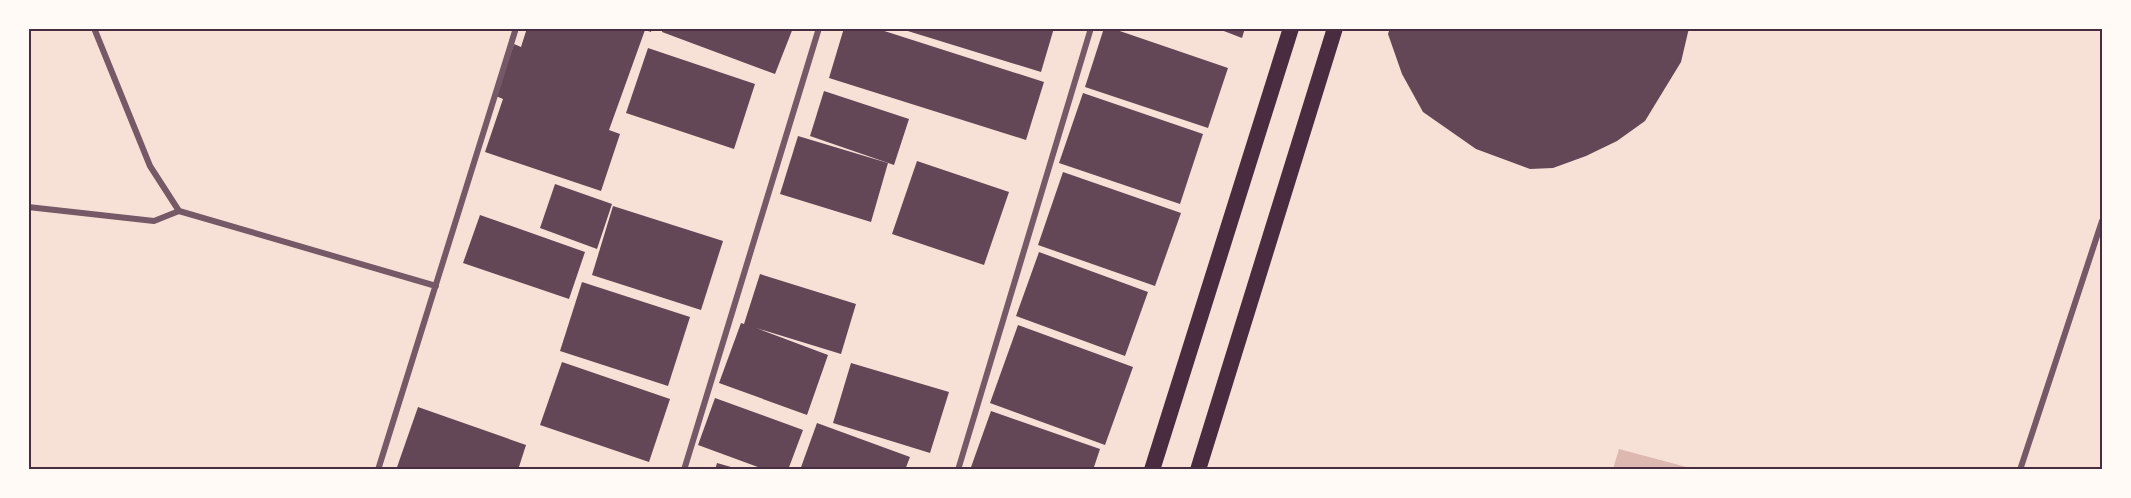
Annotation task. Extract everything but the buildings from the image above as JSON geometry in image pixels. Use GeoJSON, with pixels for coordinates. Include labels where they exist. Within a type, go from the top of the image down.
{"type":"FeatureCollection","features":[{"type":"Feature","properties":{"kind":"highway"},"geometry":{"type":"LineString","coordinates":[[1152,470],[1291,28]]}},
{"type":"Feature","properties":{"kind":"highway"},"geometry":{"type":"LineString","coordinates":[[1198,470],[1335,28]]}},
{"type":"Feature","properties":{"kind":"street"},"geometry":{"type":"LineString","coordinates":[[94,28],[150,166],[179,211]]}},
{"type":"Feature","properties":{"kind":"street"},"geometry":{"type":"LineString","coordinates":[[378,470],[516,28]]}},
{"type":"Feature","properties":{"kind":"street"},"geometry":{"type":"LineString","coordinates":[[684,470],[819,28]]}},
{"type":"Feature","properties":{"kind":"street"},"geometry":{"type":"LineString","coordinates":[[958,470],[1091,28]]}},
{"type":"Feature","properties":{"kind":"street"},"geometry":{"type":"LineString","coordinates":[[28,207],[154,220],[179,211],[436,286]]}},
{"type":"Feature","properties":{"kind":"street"},"geometry":{"type":"LineString","coordinates":[[2019,470],[2103,221]]}},
{"type":"Feature","properties":{"kind":"shaded area"},"geometry":{"type":"Polygon","coordinates":[[[1619,449],[1694,469],[1613,469],[1619,449]]]}}]}
